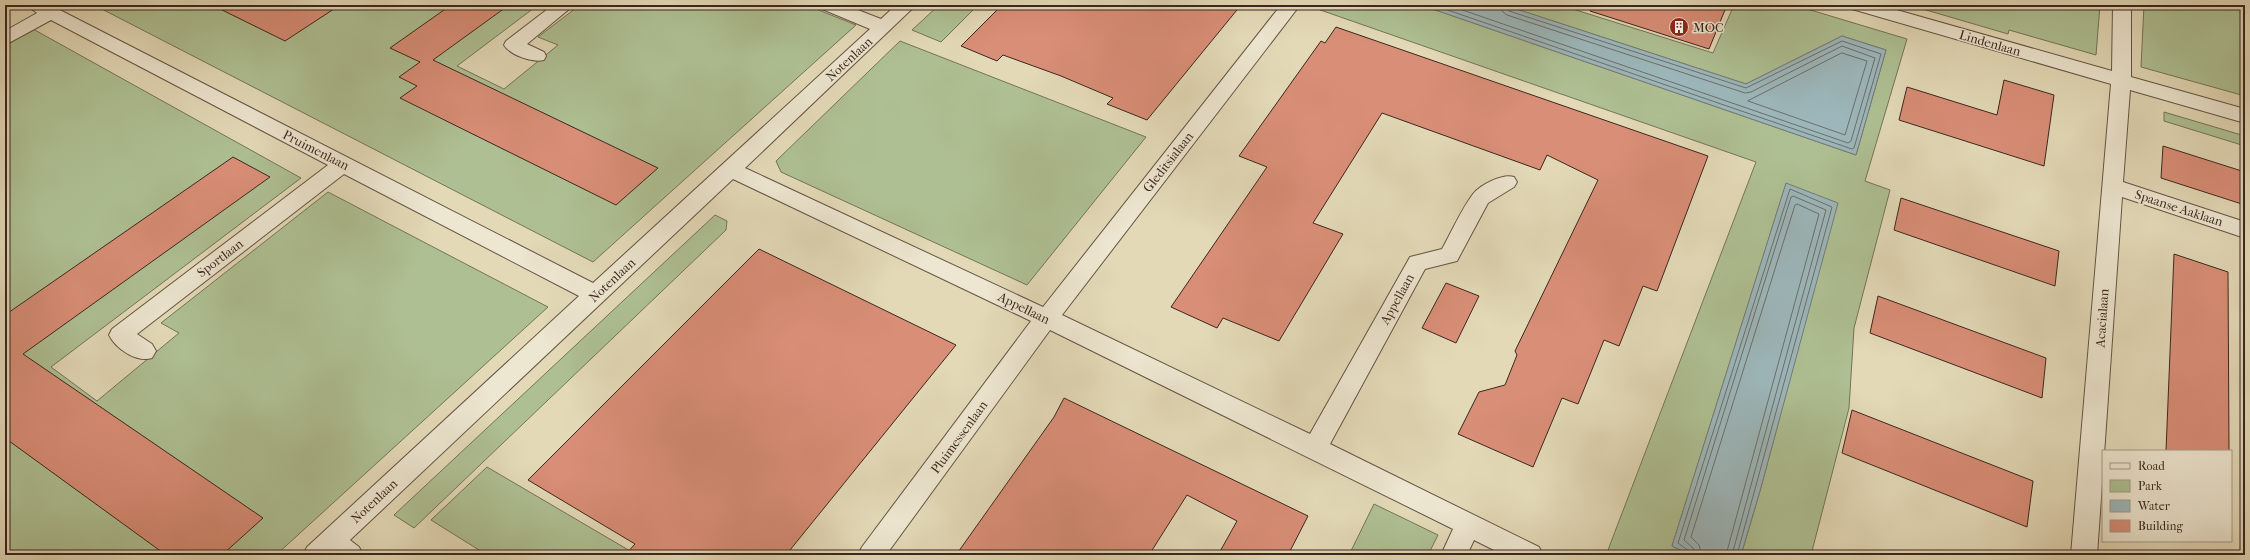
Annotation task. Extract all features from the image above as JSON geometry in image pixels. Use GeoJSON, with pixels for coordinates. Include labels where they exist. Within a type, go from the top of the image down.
{"type":"FeatureCollection","features":[{"type":"Feature","properties":{"kind":"street"},"geometry":{"type":"LineString","coordinates":[[537,56],[513,45],[565,5]]}},
{"type":"Feature","properties":{"kind":"street"},"geometry":{"type":"LineString","coordinates":[[828,5],[883,27]]}},
{"type":"Feature","properties":{"kind":"street","name":"Notenlaan"},"geometry":{"type":"LineString","coordinates":[[332,550],[596,295],[907,5]]}},
{"type":"Feature","properties":{"kind":"street","name":"Gleditsialaan"},"geometry":{"type":"LineString","coordinates":[[1046,319],[1291,5]]}},
{"type":"Feature","properties":{"kind":"street","name":"Lindenlaan"},"geometry":{"type":"LineString","coordinates":[[1858,5],[2245,116]]}},
{"type":"Feature","properties":{"kind":"street"},"geometry":{"type":"LineString","coordinates":[[2121,80],[2122,5]]}},
{"type":"Feature","properties":{"kind":"street"},"geometry":{"type":"LineString","coordinates":[[5,39],[43,9]]}},
{"type":"Feature","properties":{"kind":"street","name":"Pruimenlaan"},"geometry":{"type":"LineString","coordinates":[[43,9],[596,295]]}},
{"type":"Feature","properties":{"kind":"street","name":"Acacialaan"},"geometry":{"type":"LineString","coordinates":[[2084,555],[2121,80]]}},
{"type":"Feature","properties":{"kind":"street","name":"Sportlaan"},"geometry":{"type":"LineString","coordinates":[[144,351],[120,335],[343,164]]}},
{"type":"Feature","properties":{"kind":"street","name":"Appellaan"},"geometry":{"type":"LineString","coordinates":[[731,170],[892,245],[1315,448],[1530,555]]}},
{"type":"Feature","properties":{"kind":"street","name":"Appellaan"},"geometry":{"type":"LineString","coordinates":[[1315,448],[1418,262],[1449,255],[1481,198],[1507,182]]}},
{"type":"Feature","properties":{"kind":"street","name":"Spaanse Aaklaan"},"geometry":{"type":"LineString","coordinates":[[2112,186],[2245,230]]}},
{"type":"Feature","properties":{"kind":"street","name":"Pluimessenlaan"},"geometry":{"type":"LineString","coordinates":[[871,555],[1046,319]]}},
{"type":"Feature","properties":{"kind":"street"},"geometry":{"type":"LineString","coordinates":[[1454,555],[1468,524]]}},
{"type":"Feature","properties":{"kind":"green space"},"geometry":{"type":"Polygon","coordinates":[[[94,5],[538,5],[457,66],[504,89],[558,45],[538,37],[580,5],[806,5],[856,25],[593,262],[94,5]]]}},
{"type":"Feature","properties":{"kind":"green space"},"geometry":{"type":"Polygon","coordinates":[[[939,5],[978,5],[941,42],[912,30],[939,5]]]}},
{"type":"Feature","properties":{"kind":"green space"},"geometry":{"type":"Polygon","coordinates":[[[1306,5],[1421,5],[1856,155],[1886,50],[1842,36],[1746,84],[1504,5],[1560,5],[1713,53],[1734,5],[1794,5],[1907,39],[1865,181],[1890,190],[1854,328],[1849,408],[1811,555],[1741,555],[1760,491],[1837,203],[1786,184],[1672,546],[1690,555],[1620,555],[1608,550],[1756,162],[1306,5]]]}},
{"type":"Feature","properties":{"kind":"green space"},"geometry":{"type":"Polygon","coordinates":[[[1909,5],[2100,5],[2096,55],[2009,30],[2008,34],[1909,5]]]}},
{"type":"Feature","properties":{"kind":"green space"},"geometry":{"type":"Polygon","coordinates":[[[2144,5],[2245,5],[2245,96],[2141,67],[2144,5]]]}},
{"type":"Feature","properties":{"kind":"green space"},"geometry":{"type":"Polygon","coordinates":[[[33,29],[301,178],[51,367],[97,401],[179,333],[161,323],[328,192],[548,307],[276,555],[5,555],[5,46],[33,29]]]}},
{"type":"Feature","properties":{"kind":"green space"},"geometry":{"type":"Polygon","coordinates":[[[900,41],[1146,137],[1027,285],[781,172],[776,161],[900,41]]]}},
{"type":"Feature","properties":{"kind":"green space"},"geometry":{"type":"Polygon","coordinates":[[[2164,112],[2245,136],[2245,146],[2164,121],[2164,112]]]}},
{"type":"Feature","properties":{"kind":"green space"},"geometry":{"type":"Polygon","coordinates":[[[715,215],[727,221],[726,230],[414,528],[394,515],[715,215]]]}},
{"type":"Feature","properties":{"kind":"green space"},"geometry":{"type":"Polygon","coordinates":[[[487,467],[637,555],[487,555],[431,520],[487,467]]]}},
{"type":"Feature","properties":{"kind":"green space"},"geometry":{"type":"Polygon","coordinates":[[[1374,504],[1438,535],[1428,555],[1349,555],[1374,504]]]}},
{"type":"Feature","properties":{"kind":"water"},"geometry":{"type":"Polygon","coordinates":[[[1421,5],[1504,5],[1746,84],[1842,36],[1886,50],[1856,155],[1421,5]]]}},
{"type":"Feature","properties":{"kind":"water"},"geometry":{"type":"Polygon","coordinates":[[[1786,183],[1838,203],[1760,491],[1741,555],[1690,555],[1672,546],[1786,183]]]}},
{"type":"Feature","properties":{"kind":"building"},"geometry":{"type":"Polygon","coordinates":[[[212,5],[340,5],[285,41],[212,5]]]}},
{"type":"Feature","properties":{"kind":"building"},"geometry":{"type":"Polygon","coordinates":[[[451,5],[509,5],[433,60],[658,168],[616,205],[400,98],[417,86],[399,77],[420,62],[390,48],[451,5]]]}},
{"type":"Feature","properties":{"kind":"building"},"geometry":{"type":"Polygon","coordinates":[[[1002,5],[1241,5],[1147,120],[1107,104],[1113,98],[1061,76],[1003,55],[997,61],[961,46],[1002,5]]]}},
{"type":"Feature","properties":{"kind":"building","name":"MOC"},"geometry":{"type":"Polygon","coordinates":[[[1591,5],[1727,5],[1709,49],[1590,11],[1591,5]]]}},
{"type":"Feature","properties":{"kind":"building"},"geometry":{"type":"Polygon","coordinates":[[[1336,27],[1708,156],[1657,291],[1643,286],[1619,346],[1604,340],[1578,404],[1562,398],[1533,467],[1458,434],[1479,392],[1505,385],[1517,355],[1515,351],[1598,180],[1547,155],[1540,170],[1382,113],[1313,223],[1343,234],[1279,341],[1223,318],[1217,328],[1171,307],[1267,167],[1239,156],[1321,41],[1325,43],[1336,27]]]}},
{"type":"Feature","properties":{"kind":"building"},"geometry":{"type":"Polygon","coordinates":[[[2004,80],[2054,95],[2044,166],[1899,120],[1907,87],[1997,115],[2004,80]]]}},
{"type":"Feature","properties":{"kind":"building"},"geometry":{"type":"Polygon","coordinates":[[[2163,146],[2245,172],[2245,205],[2161,178],[2163,146]]]}},
{"type":"Feature","properties":{"kind":"building"},"geometry":{"type":"Polygon","coordinates":[[[233,157],[270,177],[23,354],[263,518],[222,555],[166,555],[5,438],[5,315],[233,157]]]}},
{"type":"Feature","properties":{"kind":"building"},"geometry":{"type":"Polygon","coordinates":[[[1901,198],[2059,251],[2055,286],[1894,230],[1901,198]]]}},
{"type":"Feature","properties":{"kind":"building"},"geometry":{"type":"Polygon","coordinates":[[[759,249],[956,345],[786,555],[625,555],[635,544],[528,480],[759,249]]]}},
{"type":"Feature","properties":{"kind":"building"},"geometry":{"type":"Polygon","coordinates":[[[2174,254],[2228,272],[2229,450],[2166,450],[2174,254]]]}},
{"type":"Feature","properties":{"kind":"building"},"geometry":{"type":"Polygon","coordinates":[[[1446,283],[1479,296],[1456,343],[1422,328],[1446,283]]]}},
{"type":"Feature","properties":{"kind":"building"},"geometry":{"type":"Polygon","coordinates":[[[1878,296],[2046,358],[2042,398],[1870,333],[1878,296]]]}},
{"type":"Feature","properties":{"kind":"building"},"geometry":{"type":"Polygon","coordinates":[[[1064,398],[1308,516],[1288,555],[1218,555],[1237,521],[1187,495],[1149,555],[956,555],[1054,417],[1064,398]]]}},
{"type":"Feature","properties":{"kind":"building"},"geometry":{"type":"Polygon","coordinates":[[[1852,410],[2033,481],[2027,527],[1842,453],[1852,410]]]}},
{"type":"Feature","properties":{"kind":"place","name":"MOC"},"geometry":{"type":"Point","coordinates":[1679,27]}}]}
